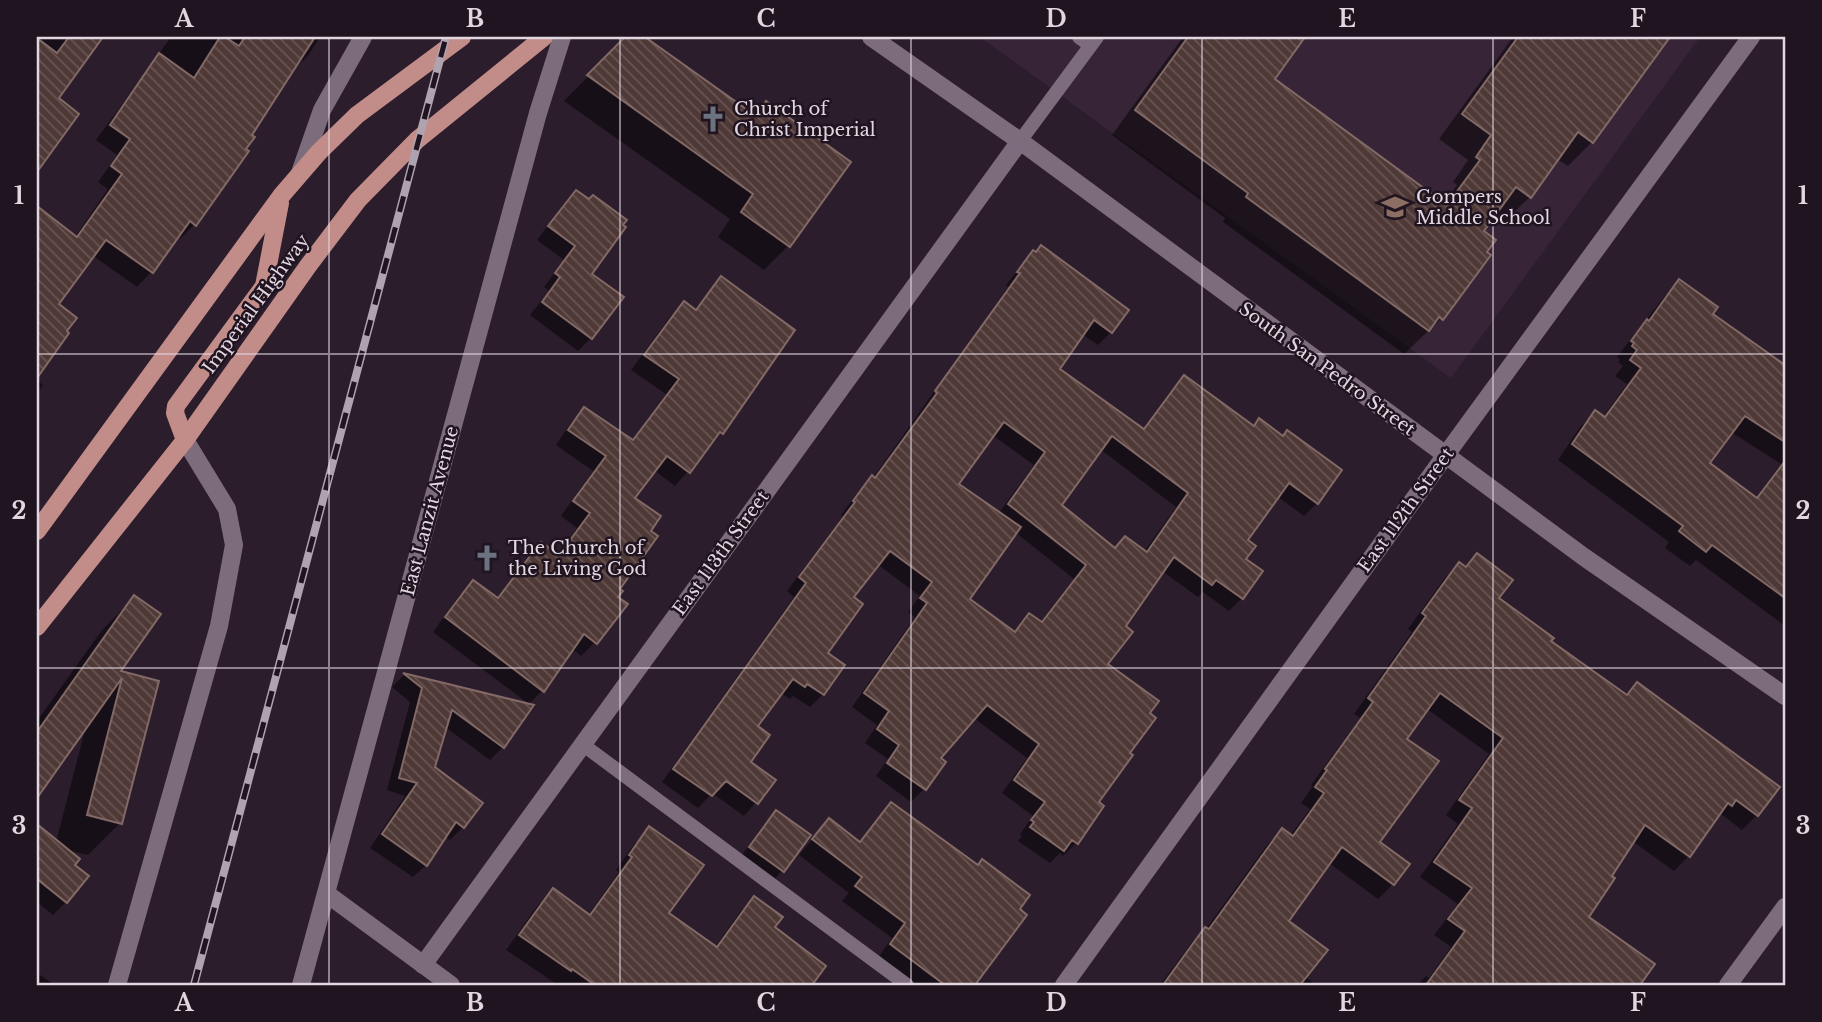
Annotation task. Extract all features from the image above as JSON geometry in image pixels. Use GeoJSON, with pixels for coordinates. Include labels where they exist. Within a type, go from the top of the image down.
{"type":"FeatureCollection","features":[{"type":"Feature","properties":{"kind":"main road"},"geometry":{"type":"LineString","coordinates":[[37,531],[299,174],[357,115],[462,37]]}},
{"type":"Feature","properties":{"kind":"main road","name":"Imperial Highway"},"geometry":{"type":"LineString","coordinates":[[37,627],[185,440],[358,200],[417,140],[544,37]]}},
{"type":"Feature","properties":{"kind":"main road"},"geometry":{"type":"LineString","coordinates":[[185,440],[175,413],[176,406],[264,286],[281,196]]}},
{"type":"Feature","properties":{"kind":"street"},"geometry":{"type":"LineString","coordinates":[[299,174],[322,110],[363,37]]}},
{"type":"Feature","properties":{"kind":"street","name":"East Lanzit Avenue"},"geometry":{"type":"LineString","coordinates":[[301,985],[538,113],[562,37]]}},
{"type":"Feature","properties":{"kind":"street","name":"South San Pedro Street"},"geometry":{"type":"LineString","coordinates":[[871,37],[1020,141],[1584,557],[1785,696]]}},
{"type":"Feature","properties":{"kind":"street","name":"East 112th Street"},"geometry":{"type":"LineString","coordinates":[[1064,985],[1751,37]]}},
{"type":"Feature","properties":{"kind":"street","name":"East 113th Street"},"geometry":{"type":"LineString","coordinates":[[423,965],[1020,141]]}},
{"type":"Feature","properties":{"kind":"street"},"geometry":{"type":"LineString","coordinates":[[117,985],[219,626],[234,545],[227,509],[185,440]]}},
{"type":"Feature","properties":{"kind":"street"},"geometry":{"type":"LineString","coordinates":[[327,894],[451,985]]}},
{"type":"Feature","properties":{"kind":"street"},"geometry":{"type":"LineString","coordinates":[[1728,985],[1785,906]]}},
{"type":"Feature","properties":{"kind":"lane"},"geometry":{"type":"LineString","coordinates":[[1020,141],[1089,39]]}},
{"type":"Feature","properties":{"kind":"lane"},"geometry":{"type":"LineString","coordinates":[[582,744],[906,985]]}},
{"type":"Feature","properties":{"kind":"shaded area","name":"Gompers Middle School"},"geometry":{"type":"Polygon","coordinates":[[[980,37],[1700,37],[1451,378],[980,37]]]}},
{"type":"Feature","properties":{"kind":"building"},"geometry":{"type":"Polygon","coordinates":[[[69,37],[103,37],[59,98],[79,114],[37,172],[37,38],[57,53],[69,37]]]}},
{"type":"Feature","properties":{"kind":"building"},"geometry":{"type":"Polygon","coordinates":[[[220,37],[225,37],[239,46],[245,37],[315,37],[252,135],[255,137],[246,149],[249,151],[196,226],[190,221],[153,273],[106,240],[59,304],[77,318],[37,378],[37,206],[77,237],[122,174],[111,166],[130,139],[110,125],[159,53],[194,78],[220,37]]]}},
{"type":"Feature","properties":{"kind":"building"},"geometry":{"type":"Polygon","coordinates":[[[625,37],[645,37],[756,116],[766,101],[851,162],[790,247],[741,212],[753,194],[587,75],[625,37]]]}},
{"type":"Feature","properties":{"kind":"building"},"geometry":{"type":"Polygon","coordinates":[[[1188,37],[1305,37],[1275,79],[1447,205],[1480,160],[1476,157],[1491,135],[1462,114],[1518,37],[1670,37],[1593,143],[1578,132],[1531,198],[1516,187],[1484,231],[1496,240],[1487,252],[1491,255],[1443,320],[1439,317],[1429,331],[1246,197],[1248,193],[1135,110],[1188,37]]]}},
{"type":"Feature","properties":{"kind":"building"},"geometry":{"type":"Polygon","coordinates":[[[576,190],[589,199],[593,195],[627,220],[623,225],[626,227],[592,274],[624,297],[592,339],[542,302],[560,277],[555,273],[575,246],[548,226],[576,190]]]}},
{"type":"Feature","properties":{"kind":"building"},"geometry":{"type":"Polygon","coordinates":[[[1041,245],[1129,310],[1112,333],[1094,320],[1060,369],[1144,429],[1184,375],[1254,426],[1259,418],[1283,436],[1287,430],[1342,470],[1318,504],[1289,483],[1248,540],[1256,546],[1246,559],[1263,571],[1243,599],[1216,580],[1212,585],[1174,557],[1126,626],[1133,632],[1108,664],[1159,701],[1150,713],[1156,718],[1099,802],[1104,806],[1078,844],[1072,840],[1064,851],[1030,827],[1034,822],[1031,820],[1045,802],[1014,780],[1039,744],[987,705],[941,758],[946,762],[926,790],[887,763],[899,745],[877,729],[889,711],[864,693],[927,603],[920,598],[932,582],[890,551],[854,597],[863,604],[828,653],[845,665],[824,695],[793,679],[758,726],[770,735],[751,762],[776,780],[758,804],[726,781],[712,796],[673,769],[806,583],[799,577],[872,475],[875,478],[937,393],[935,391],[1020,273],[1017,272],[1033,250],[1036,252],[1041,245]],[[1004,422],[959,484],[1021,527],[970,599],[1015,632],[1029,613],[1042,622],[1086,565],[1008,504],[1045,452],[1004,422]],[[1112,436],[1062,505],[1115,548],[1125,536],[1147,552],[1188,493],[1112,436]]]}},
{"type":"Feature","properties":{"kind":"building"},"geometry":{"type":"Polygon","coordinates":[[[721,276],[795,330],[723,434],[720,432],[690,473],[667,456],[635,498],[661,516],[651,531],[658,536],[620,589],[623,591],[618,597],[628,604],[597,644],[584,634],[544,692],[445,617],[473,580],[498,598],[541,542],[559,555],[590,513],[573,501],[606,456],[568,430],[584,407],[633,440],[679,379],[644,355],[684,301],[696,310],[721,276]]]}},
{"type":"Feature","properties":{"kind":"building"},"geometry":{"type":"Polygon","coordinates":[[[1679,279],[1718,307],[1713,314],[1785,365],[1785,442],[1745,416],[1710,463],[1757,498],[1785,461],[1785,598],[1712,545],[1706,552],[1679,531],[1683,526],[1572,444],[1595,410],[1605,417],[1641,368],[1630,360],[1637,350],[1631,341],[1679,279]]]}},
{"type":"Feature","properties":{"kind":"building"},"geometry":{"type":"Polygon","coordinates":[[[1477,553],[1513,580],[1499,598],[1554,638],[1551,641],[1627,695],[1637,682],[1780,787],[1758,816],[1736,800],[1732,806],[1728,803],[1690,857],[1645,825],[1589,917],[1655,964],[1640,985],[1426,985],[1465,931],[1448,919],[1472,888],[1434,862],[1472,808],[1459,800],[1503,738],[1440,693],[1407,739],[1439,761],[1380,842],[1410,864],[1394,885],[1342,847],[1289,921],[1328,950],[1300,985],[1163,985],[1205,927],[1209,929],[1282,828],[1293,836],[1324,793],[1315,787],[1327,770],[1325,769],[1373,702],[1368,698],[1426,616],[1422,613],[1459,562],[1466,567],[1477,553]]]}},
{"type":"Feature","properties":{"kind":"building"},"geometry":{"type":"Polygon","coordinates":[[[134,595],[161,614],[121,671],[159,681],[122,824],[87,815],[122,678],[37,798],[37,732],[134,595]]]}},
{"type":"Feature","properties":{"kind":"building"},"geometry":{"type":"Polygon","coordinates":[[[403,673],[534,705],[504,748],[452,710],[435,767],[483,803],[464,828],[456,822],[427,866],[382,834],[417,783],[399,778],[422,688],[403,673]]]}},
{"type":"Feature","properties":{"kind":"building"},"geometry":{"type":"Polygon","coordinates":[[[891,802],[978,865],[982,859],[1030,895],[1020,909],[1027,915],[975,985],[945,985],[890,944],[905,923],[855,886],[862,877],[812,839],[829,818],[860,842],[891,802]]]}},
{"type":"Feature","properties":{"kind":"building"},"geometry":{"type":"Polygon","coordinates":[[[776,810],[811,835],[784,872],[749,847],[776,810]]]}},
{"type":"Feature","properties":{"kind":"building"},"geometry":{"type":"Polygon","coordinates":[[[37,824],[80,859],[75,865],[89,876],[67,903],[37,879],[37,824]]]}},
{"type":"Feature","properties":{"kind":"building"},"geometry":{"type":"Polygon","coordinates":[[[649,826],[704,865],[669,913],[717,947],[754,896],[783,917],[775,927],[826,966],[812,985],[595,985],[519,935],[553,888],[590,915],[632,857],[629,855],[649,826]]]}},
{"type":"Feature","properties":{"kind":"railway"},"geometry":{"type":"LineString","coordinates":[[194,985],[446,37]]}},
{"type":"Feature","properties":{"kind":"place","name":"Church of Christ Imperial"},"geometry":{"type":"Point","coordinates":[713,119]}},
{"type":"Feature","properties":{"kind":"place","name":"Gompers Middle School"},"geometry":{"type":"Point","coordinates":[1395,207]}},
{"type":"Feature","properties":{"kind":"place","name":"The Church of the Living God"},"geometry":{"type":"Point","coordinates":[487,558]}}]}
